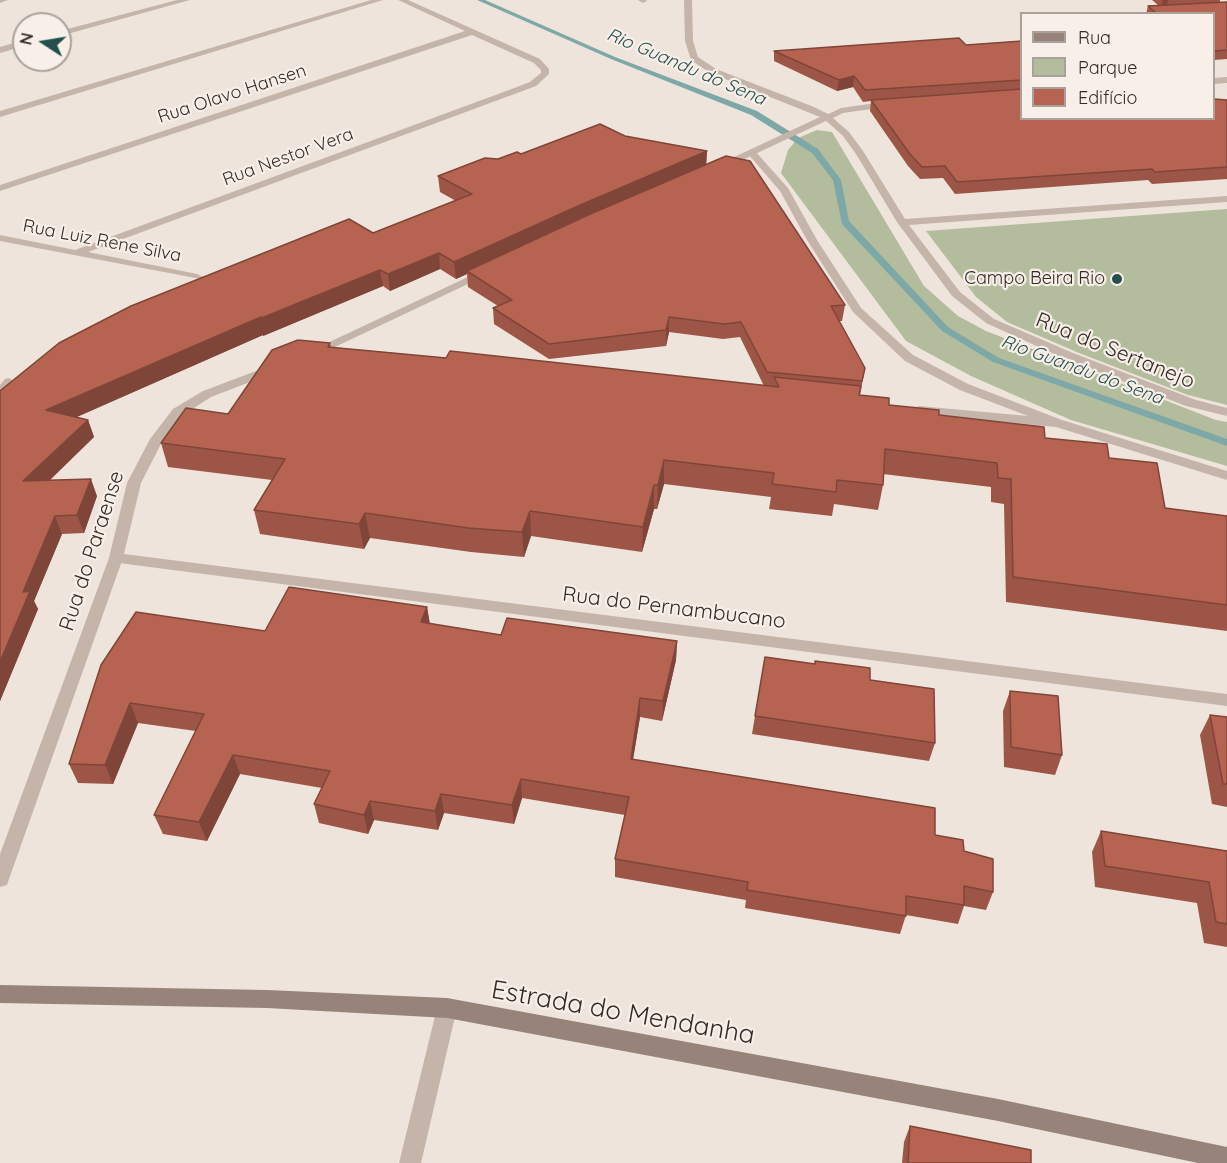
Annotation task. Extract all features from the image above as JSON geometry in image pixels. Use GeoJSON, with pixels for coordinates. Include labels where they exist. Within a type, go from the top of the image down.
{"type":"FeatureCollection","features":[{"type":"Feature","properties":{"kind":"main road","name":"Estrada do Mendanha"},"geometry":{"type":"LineString","coordinates":[[0,994],[267,999],[447,1008],[986,1107],[1187,1156],[1227,1158]]}},
{"type":"Feature","properties":{"kind":"street"},"geometry":{"type":"LineString","coordinates":[[72,31],[186,0]]}},
{"type":"Feature","properties":{"kind":"street"},"geometry":{"type":"LineString","coordinates":[[0,114],[379,0]]}},
{"type":"Feature","properties":{"kind":"street"},"geometry":{"type":"LineString","coordinates":[[402,0],[474,31]]}},
{"type":"Feature","properties":{"kind":"street","name":"Rua do Sertanejo"},"geometry":{"type":"LineString","coordinates":[[688,0],[689,41],[694,58],[713,71],[812,109],[827,117],[846,134],[860,153],[902,222],[933,266],[956,294],[990,321],[1069,356],[1191,403],[1227,412]]}},
{"type":"Feature","properties":{"kind":"street","name":"Rua Nestor Vera"},"geometry":{"type":"LineString","coordinates":[[76,253],[512,92],[545,74],[545,69],[537,61],[474,31]]}},
{"type":"Feature","properties":{"kind":"street","name":"Rua Olavo Hansen"},"geometry":{"type":"LineString","coordinates":[[0,189],[474,31]]}},
{"type":"Feature","properties":{"kind":"street"},"geometry":{"type":"LineString","coordinates":[[710,171],[841,111],[867,106],[902,104]]}},
{"type":"Feature","properties":{"kind":"street"},"geometry":{"type":"LineString","coordinates":[[752,153],[784,190],[812,240],[857,310],[909,358],[964,387],[1057,423],[1227,476]]}},
{"type":"Feature","properties":{"kind":"street"},"geometry":{"type":"LineString","coordinates":[[902,222],[1227,199]]}},
{"type":"Feature","properties":{"kind":"street","name":"Rua Luiz Rene Silva"},"geometry":{"type":"LineString","coordinates":[[0,238],[197,277]]}},
{"type":"Feature","properties":{"kind":"street","name":"Rua do Paraense"},"geometry":{"type":"LineString","coordinates":[[0,879],[116,558],[134,483],[157,439],[178,412],[207,394],[319,350],[499,266]]}},
{"type":"Feature","properties":{"kind":"street"},"geometry":{"type":"LineString","coordinates":[[319,350],[343,352]]}},
{"type":"Feature","properties":{"kind":"street"},"geometry":{"type":"LineString","coordinates":[[0,394],[9,382]]}},
{"type":"Feature","properties":{"kind":"street"},"geometry":{"type":"LineString","coordinates":[[902,408],[1057,423]]}},
{"type":"Feature","properties":{"kind":"street","name":"Rua do Pernambucano"},"geometry":{"type":"LineString","coordinates":[[116,558],[1227,700]]}},
{"type":"Feature","properties":{"kind":"street"},"geometry":{"type":"LineString","coordinates":[[410,1163],[447,1008]]}},
{"type":"Feature","properties":{"kind":"green space"},"geometry":{"type":"Polygon","coordinates":[[[817,130],[832,132],[924,286],[958,316],[986,331],[1216,420],[1227,422],[1227,466],[1071,420],[971,376],[906,341],[781,173],[788,150],[798,138],[817,130]]]}},
{"type":"Feature","properties":{"kind":"green space"},"geometry":{"type":"Polygon","coordinates":[[[1227,209],[1227,405],[1188,395],[1079,353],[1007,322],[976,297],[926,231],[1227,209]]]}},
{"type":"Feature","properties":{"kind":"building"},"geometry":{"type":"Polygon","coordinates":[[[1227,2],[1227,50],[1215,51],[1215,12],[1155,12],[1148,6],[1227,2]]]}},
{"type":"Feature","properties":{"kind":"building"},"geometry":{"type":"Polygon","coordinates":[[[959,38],[966,45],[1020,41],[1020,80],[865,90],[854,76],[839,80],[774,51],[959,38]]]}},
{"type":"Feature","properties":{"kind":"building"},"geometry":{"type":"Polygon","coordinates":[[[1020,89],[1020,120],[1215,120],[1215,99],[1227,100],[1227,167],[1155,172],[1152,169],[957,182],[945,166],[922,167],[871,100],[1020,89]]]}},
{"type":"Feature","properties":{"kind":"building"},"geometry":{"type":"Polygon","coordinates":[[[600,124],[625,136],[707,151],[454,262],[439,253],[388,274],[380,270],[259,319],[261,317],[46,410],[88,420],[23,481],[91,479],[77,515],[55,516],[23,592],[30,591],[0,662],[0,391],[59,343],[131,306],[349,219],[373,233],[472,194],[438,176],[485,158],[498,159],[517,152],[521,154],[600,124]]]}},
{"type":"Feature","properties":{"kind":"building"},"geometry":{"type":"Polygon","coordinates":[[[726,156],[750,161],[845,305],[831,306],[865,368],[862,381],[767,372],[741,322],[724,324],[669,317],[666,330],[549,344],[493,308],[512,300],[467,271],[588,215],[726,156]]]}},
{"type":"Feature","properties":{"kind":"building"},"geometry":{"type":"Polygon","coordinates":[[[298,340],[330,343],[328,347],[446,358],[450,351],[779,387],[774,377],[861,386],[859,395],[889,398],[889,405],[939,410],[939,415],[1044,427],[1045,438],[1107,444],[1109,458],[1157,463],[1165,508],[1227,516],[1227,605],[1013,577],[1011,479],[998,478],[997,463],[885,449],[883,485],[837,480],[836,492],[772,484],[774,473],[664,460],[658,485],[654,485],[643,527],[530,511],[522,532],[468,528],[365,513],[359,524],[254,510],[285,459],[161,443],[186,408],[228,414],[272,350],[298,340]]]}},
{"type":"Feature","properties":{"kind":"building"},"geometry":{"type":"Polygon","coordinates":[[[289,587],[427,607],[421,622],[501,635],[507,618],[677,641],[663,701],[640,698],[631,759],[935,808],[935,835],[963,840],[964,851],[993,859],[993,892],[964,886],[964,905],[906,896],[906,916],[747,890],[748,882],[615,859],[629,797],[521,779],[512,805],[441,794],[435,811],[370,801],[364,815],[314,804],[330,771],[233,755],[199,822],[154,815],[204,714],[130,703],[105,765],[69,764],[101,665],[136,612],[265,631],[289,587]]]}},
{"type":"Feature","properties":{"kind":"building"},"geometry":{"type":"Polygon","coordinates":[[[765,657],[870,668],[870,680],[934,689],[935,743],[755,716],[765,657]]]}},
{"type":"Feature","properties":{"kind":"building"},"geometry":{"type":"Polygon","coordinates":[[[1010,691],[1058,696],[1062,755],[1011,747],[1010,691]]]}},
{"type":"Feature","properties":{"kind":"building"},"geometry":{"type":"Polygon","coordinates":[[[1210,715],[1227,717],[1227,784],[1223,784],[1210,715]]]}},
{"type":"Feature","properties":{"kind":"building"},"geometry":{"type":"Polygon","coordinates":[[[1101,831],[1227,851],[1227,924],[1216,922],[1209,882],[1105,866],[1101,831]]]}},
{"type":"Feature","properties":{"kind":"building"},"geometry":{"type":"Polygon","coordinates":[[[910,1126],[1031,1150],[1031,1163],[908,1163],[910,1126]]]}},
{"type":"Feature","properties":{"kind":"waterway","name":"Rio Guandu do Sena"},"geometry":{"type":"LineString","coordinates":[[480,0],[613,58],[754,113],[815,151],[837,180],[845,222],[945,329],[996,360],[1227,443]]}},
{"type":"Feature","properties":{"kind":"place","name":"Campo Beira Rio"},"geometry":{"type":"Point","coordinates":[1117,279]}}]}
